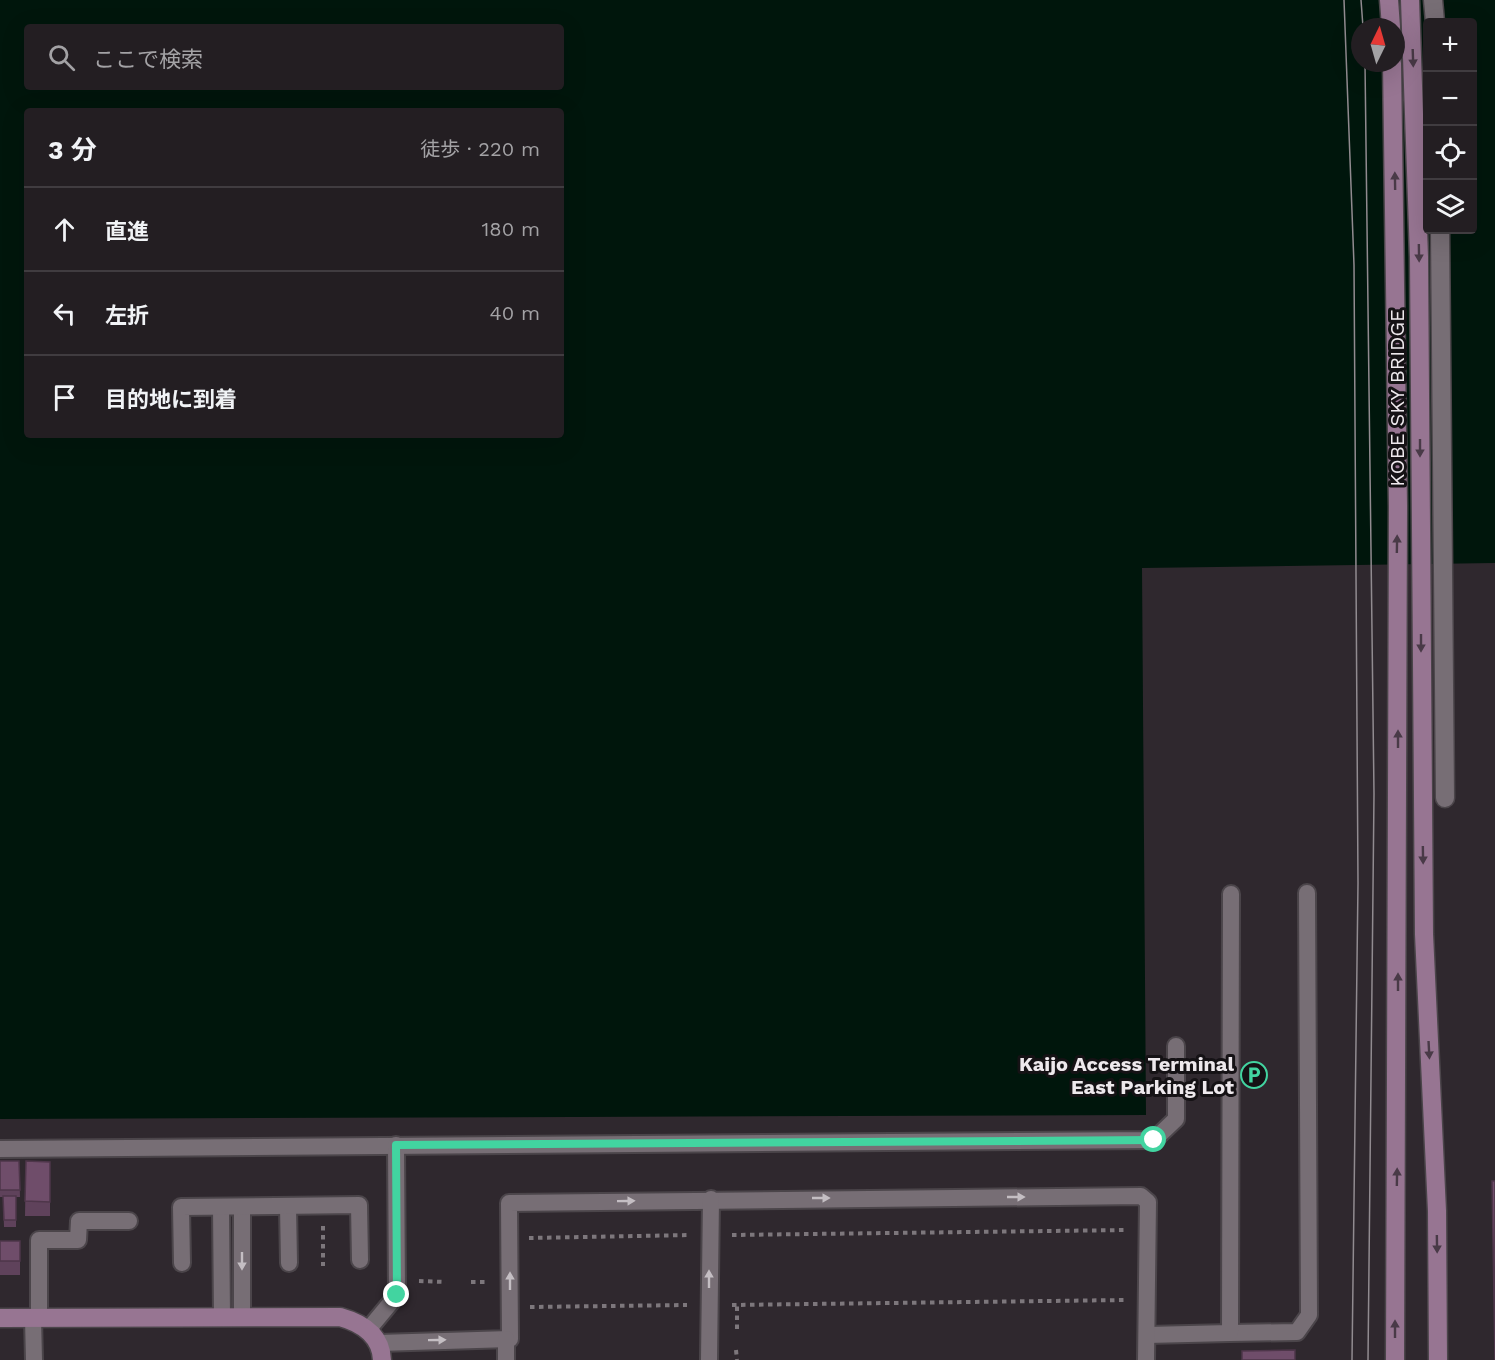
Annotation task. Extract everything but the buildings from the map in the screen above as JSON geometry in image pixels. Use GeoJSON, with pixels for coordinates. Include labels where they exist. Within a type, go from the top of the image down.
{"type":"FeatureCollection","features":[{"type":"Feature","properties":{"kind":"street"},"geometry":{"type":"LineString","coordinates":[[1389,0],[1390,18]]}},
{"type":"Feature","properties":{"kind":"street","name":"KOBE SKY BRIDGE"},"geometry":{"type":"LineString","coordinates":[[1410,0],[1419,257],[1424,934],[1437,1211],[1438,1360]]}},
{"type":"Feature","properties":{"kind":"street"},"geometry":{"type":"LineString","coordinates":[[1433,0],[1435,18]]}},
{"type":"Feature","properties":{"kind":"street","name":"KOBE SKY BRIDGE"},"geometry":{"type":"LineString","coordinates":[[1392,72],[1396,247],[1398,797],[1395,1360]]}},
{"type":"Feature","properties":{"kind":"street"},"geometry":{"type":"LineString","coordinates":[[1440,234],[1445,798]]}},
{"type":"Feature","properties":{"kind":"street"},"geometry":{"type":"LineString","coordinates":[[0,1318],[340,1317],[376,1344]]}},
{"type":"Feature","properties":{"kind":"lane"},"geometry":{"type":"LineString","coordinates":[[1147,1335],[1297,1332],[1309,1315],[1307,893]]}},
{"type":"Feature","properties":{"kind":"lane"},"geometry":{"type":"LineString","coordinates":[[1230,1333],[1232,894]]}},
{"type":"Feature","properties":{"kind":"lane"},"geometry":{"type":"LineString","coordinates":[[0,1149],[1154,1140],[1176,1119],[1176,1046]]}},
{"type":"Feature","properties":{"kind":"lane"},"geometry":{"type":"LineString","coordinates":[[396,1145],[397,1295],[376,1344],[510,1339],[509,1203],[1141,1196],[1148,1202],[1146,1360]]}},
{"type":"Feature","properties":{"kind":"lane"},"geometry":{"type":"LineString","coordinates":[[709,1360],[711,1199]]}},
{"type":"Feature","properties":{"kind":"lane"},"geometry":{"type":"LineString","coordinates":[[182,1263],[181,1207],[359,1205],[360,1260]]}},
{"type":"Feature","properties":{"kind":"lane"},"geometry":{"type":"LineString","coordinates":[[242,1206],[242,1316]]}},
{"type":"Feature","properties":{"kind":"lane"},"geometry":{"type":"LineString","coordinates":[[288,1206],[289,1263]]}},
{"type":"Feature","properties":{"kind":"lane"},"geometry":{"type":"LineString","coordinates":[[221,1207],[222,1316]]}},
{"type":"Feature","properties":{"kind":"lane"},"geometry":{"type":"LineString","coordinates":[[34,1360],[39,1240],[78,1240],[79,1221],[129,1221]]}},
{"type":"Feature","properties":{"kind":"lane"},"geometry":{"type":"LineString","coordinates":[[506,1339],[506,1360]]}},
{"type":"Feature","properties":{"kind":"path"},"geometry":{"type":"LineString","coordinates":[[323,1220],[323,1266]]}},
{"type":"Feature","properties":{"kind":"path"},"geometry":{"type":"LineString","coordinates":[[723,1235],[1139,1230]]}},
{"type":"Feature","properties":{"kind":"path"},"geometry":{"type":"LineString","coordinates":[[528,1238],[697,1235]]}},
{"type":"Feature","properties":{"kind":"path"},"geometry":{"type":"LineString","coordinates":[[419,1281],[446,1282]]}},
{"type":"Feature","properties":{"kind":"path"},"geometry":{"type":"LineString","coordinates":[[471,1282],[495,1282]]}},
{"type":"Feature","properties":{"kind":"path"},"geometry":{"type":"LineString","coordinates":[[731,1305],[1134,1300]]}},
{"type":"Feature","properties":{"kind":"path"},"geometry":{"type":"LineString","coordinates":[[529,1306],[687,1305]]}},
{"type":"Feature","properties":{"kind":"path"},"geometry":{"type":"LineString","coordinates":[[737,1305],[737,1329]]}},
{"type":"Feature","properties":{"kind":"path"},"geometry":{"type":"LineString","coordinates":[[736,1350],[736,1360]]}},
{"type":"Feature","properties":{"kind":"shaded area"},"geometry":{"type":"Polygon","coordinates":[[[0,0],[1495,0],[1495,563],[1142,568],[1146,1115],[0,1119],[0,0]]]}},
{"type":"Feature","properties":{"kind":"tram line"},"geometry":{"type":"LineString","coordinates":[[1344,0],[1354,265],[1358,883],[1352,1360]]}},
{"type":"Feature","properties":{"kind":"tram line"},"geometry":{"type":"LineString","coordinates":[[1361,0],[1362,18]]}},
{"type":"Feature","properties":{"kind":"tram line"},"geometry":{"type":"LineString","coordinates":[[1365,72],[1374,794],[1368,1360]]}},
{"type":"Feature","properties":{"kind":"place","name":"Kaijo Access Terminal East Parking Lot"},"geometry":{"type":"Point","coordinates":[1254,1075]}},
{"type":"Feature","properties":{"kind":"route"},"geometry":{"type":"LineString","coordinates":[[397,1295],[396,1145],[1154,1140]]}}]}
